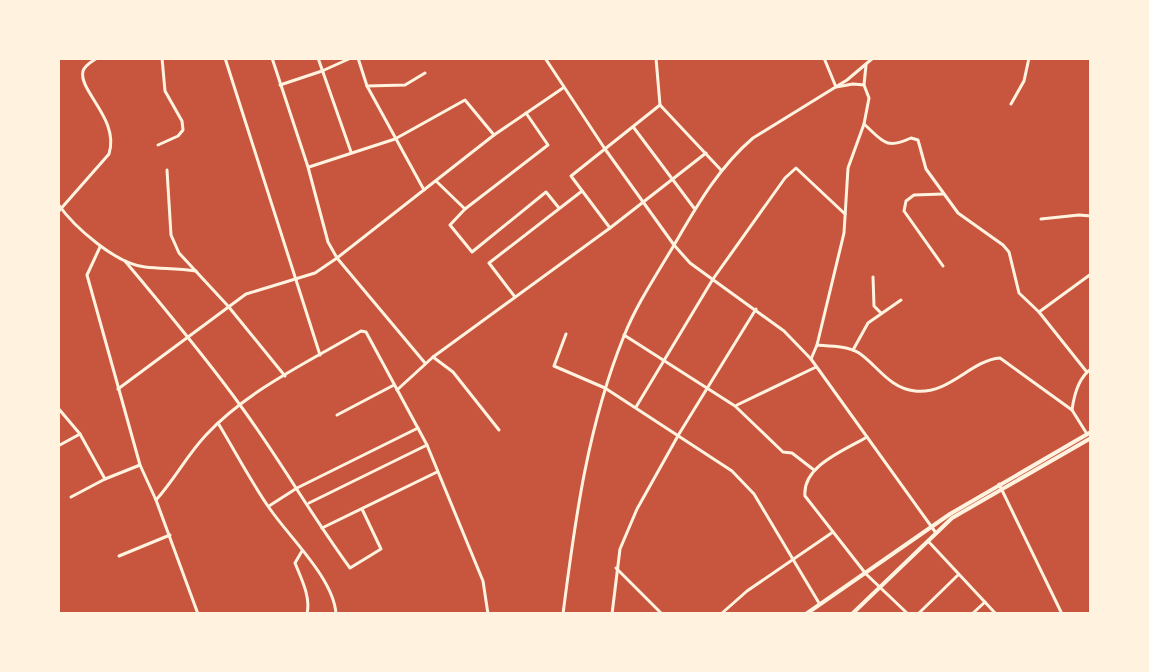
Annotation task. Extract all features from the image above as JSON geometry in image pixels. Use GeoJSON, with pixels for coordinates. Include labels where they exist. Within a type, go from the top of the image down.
{"type":"FeatureCollection","features":[{"type":"Feature","properties":{"kind":"main road"},"geometry":{"type":"LineString","coordinates":[[806,614],[931,527],[1090,435]]}},
{"type":"Feature","properties":{"kind":"main road"},"geometry":{"type":"LineString","coordinates":[[852,614],[952,518],[1000,487]]}},
{"type":"Feature","properties":{"kind":"street"},"geometry":{"type":"LineString","coordinates":[[60,211],[109,154],[112,144],[98,103],[90,95],[83,73],[85,67],[97,58]]}},
{"type":"Feature","properties":{"kind":"street"},"geometry":{"type":"LineString","coordinates":[[158,145],[178,136],[183,130],[182,121],[165,91],[162,58]]}},
{"type":"Feature","properties":{"kind":"street"},"geometry":{"type":"LineString","coordinates":[[225,58],[320,355]]}},
{"type":"Feature","properties":{"kind":"street"},"geometry":{"type":"LineString","coordinates":[[272,58],[308,167],[328,242],[337,258],[425,364]]}},
{"type":"Feature","properties":{"kind":"street"},"geometry":{"type":"LineString","coordinates":[[318,58],[351,152]]}},
{"type":"Feature","properties":{"kind":"street"},"geometry":{"type":"LineString","coordinates":[[279,86],[351,58]]}},
{"type":"Feature","properties":{"kind":"street"},"geometry":{"type":"LineString","coordinates":[[358,58],[367,86],[424,190]]}},
{"type":"Feature","properties":{"kind":"street"},"geometry":{"type":"LineString","coordinates":[[545,58],[674,245],[690,263],[784,331],[811,359],[936,533]]}},
{"type":"Feature","properties":{"kind":"street"},"geometry":{"type":"LineString","coordinates":[[656,58],[660,105],[722,170]]}},
{"type":"Feature","properties":{"kind":"street"},"geometry":{"type":"LineString","coordinates":[[824,58],[836,87]]}},
{"type":"Feature","properties":{"kind":"street"},"geometry":{"type":"LineString","coordinates":[[563,614],[577,506],[605,388],[624,335],[674,245],[722,170],[753,138],[836,87],[873,58]]}},
{"type":"Feature","properties":{"kind":"street"},"geometry":{"type":"LineString","coordinates":[[1011,104],[1024,81],[1029,58]]}},
{"type":"Feature","properties":{"kind":"street"},"geometry":{"type":"LineString","coordinates":[[811,359],[844,233],[848,168],[864,124],[869,98],[864,85],[866,65]]}},
{"type":"Feature","properties":{"kind":"street"},"geometry":{"type":"LineString","coordinates":[[367,86],[405,85],[425,73]]}},
{"type":"Feature","properties":{"kind":"street"},"geometry":{"type":"LineString","coordinates":[[836,87],[864,85]]}},
{"type":"Feature","properties":{"kind":"street"},"geometry":{"type":"LineString","coordinates":[[118,389],[246,294],[315,273],[494,135],[563,88]]}},
{"type":"Feature","properties":{"kind":"street"},"geometry":{"type":"LineString","coordinates":[[308,167],[395,139],[465,100],[494,135]]}},
{"type":"Feature","properties":{"kind":"street"},"geometry":{"type":"LineString","coordinates":[[610,228],[571,176],[660,105]]}},
{"type":"Feature","properties":{"kind":"street"},"geometry":{"type":"LineString","coordinates":[[526,113],[548,145],[465,209],[450,225],[472,252],[546,192],[559,208]]}},
{"type":"Feature","properties":{"kind":"street"},"geometry":{"type":"LineString","coordinates":[[864,124],[892,145],[911,138],[918,140],[926,169],[958,213],[1009,252],[1019,293],[1089,370],[1075,393],[1072,410]]}},
{"type":"Feature","properties":{"kind":"street"},"geometry":{"type":"LineString","coordinates":[[634,128],[695,209]]}},
{"type":"Feature","properties":{"kind":"street"},"geometry":{"type":"LineString","coordinates":[[337,415],[396,388],[706,153]]}},
{"type":"Feature","properties":{"kind":"street"},"geometry":{"type":"LineString","coordinates":[[636,407],[713,279],[785,178],[796,168],[845,214]]}},
{"type":"Feature","properties":{"kind":"street"},"geometry":{"type":"LineString","coordinates":[[167,170],[171,235],[179,253],[228,306],[285,376]]}},
{"type":"Feature","properties":{"kind":"street"},"geometry":{"type":"LineString","coordinates":[[436,181],[465,209]]}},
{"type":"Feature","properties":{"kind":"street"},"geometry":{"type":"LineString","coordinates":[[515,297],[489,263],[582,191]]}},
{"type":"Feature","properties":{"kind":"street"},"geometry":{"type":"LineString","coordinates":[[943,194],[914,195],[906,201],[904,211],[943,266]]}},
{"type":"Feature","properties":{"kind":"street"},"geometry":{"type":"LineString","coordinates":[[58,204],[60,211],[100,247],[125,261],[143,267],[168,266],[196,271]]}},
{"type":"Feature","properties":{"kind":"street"},"geometry":{"type":"LineString","coordinates":[[1041,219],[1091,216]]}},
{"type":"Feature","properties":{"kind":"street"},"geometry":{"type":"LineString","coordinates":[[100,247],[87,275],[140,465],[170,535],[198,614]]}},
{"type":"Feature","properties":{"kind":"street"},"geometry":{"type":"LineString","coordinates":[[125,261],[240,404],[350,568],[381,549],[362,509]]}},
{"type":"Feature","properties":{"kind":"street"},"geometry":{"type":"LineString","coordinates":[[1039,312],[1091,274]]}},
{"type":"Feature","properties":{"kind":"street"},"geometry":{"type":"LineString","coordinates":[[873,277],[874,306],[881,313]]}},
{"type":"Feature","properties":{"kind":"street"},"geometry":{"type":"LineString","coordinates":[[853,350],[868,323],[901,300]]}},
{"type":"Feature","properties":{"kind":"street"},"geometry":{"type":"LineString","coordinates":[[612,614],[620,549],[637,509],[756,309]]}},
{"type":"Feature","properties":{"kind":"street"},"geometry":{"type":"LineString","coordinates":[[156,500],[175,479],[203,437],[240,404],[361,331],[366,332],[427,445],[483,581],[488,614]]}},
{"type":"Feature","properties":{"kind":"street"},"geometry":{"type":"LineString","coordinates":[[566,334],[554,366],[605,388],[732,471],[747,486],[820,604]]}},
{"type":"Feature","properties":{"kind":"street"},"geometry":{"type":"LineString","coordinates":[[624,335],[735,406],[783,452],[792,453],[814,470]]}},
{"type":"Feature","properties":{"kind":"street"},"geometry":{"type":"LineString","coordinates":[[817,345],[862,354],[879,373],[896,385],[913,391],[929,391],[944,386],[991,359],[1000,358],[1072,410],[1090,435]]}},
{"type":"Feature","properties":{"kind":"street"},"geometry":{"type":"LineString","coordinates":[[433,357],[453,372],[499,430]]}},
{"type":"Feature","properties":{"kind":"street"},"geometry":{"type":"LineString","coordinates":[[735,406],[816,367]]}},
{"type":"Feature","properties":{"kind":"street"},"geometry":{"type":"LineString","coordinates":[[58,408],[80,434],[105,479]]}},
{"type":"Feature","properties":{"kind":"street"},"geometry":{"type":"LineString","coordinates":[[218,423],[269,507],[327,584],[336,614]]}},
{"type":"Feature","properties":{"kind":"street"},"geometry":{"type":"LineString","coordinates":[[269,507],[297,488],[418,428]]}},
{"type":"Feature","properties":{"kind":"street"},"geometry":{"type":"LineString","coordinates":[[58,446],[80,434]]}},
{"type":"Feature","properties":{"kind":"street"},"geometry":{"type":"LineString","coordinates":[[867,437],[814,470],[805,485],[805,496],[866,574],[908,614]]}},
{"type":"Feature","properties":{"kind":"street"},"geometry":{"type":"LineString","coordinates":[[307,504],[427,445]]}},
{"type":"Feature","properties":{"kind":"street"},"geometry":{"type":"LineString","coordinates":[[71,497],[140,465]]}},
{"type":"Feature","properties":{"kind":"street"},"geometry":{"type":"LineString","coordinates":[[321,529],[437,472]]}},
{"type":"Feature","properties":{"kind":"street"},"geometry":{"type":"LineString","coordinates":[[1000,487],[1062,614]]}},
{"type":"Feature","properties":{"kind":"street"},"geometry":{"type":"LineString","coordinates":[[721,614],[747,591],[833,532]]}},
{"type":"Feature","properties":{"kind":"street"},"geometry":{"type":"LineString","coordinates":[[119,556],[170,535]]}},
{"type":"Feature","properties":{"kind":"street"},"geometry":{"type":"LineString","coordinates":[[928,541],[996,614]]}},
{"type":"Feature","properties":{"kind":"street"},"geometry":{"type":"LineString","coordinates":[[302,551],[295,563],[304,585],[309,608],[307,614]]}},
{"type":"Feature","properties":{"kind":"street"},"geometry":{"type":"LineString","coordinates":[[616,568],[662,614]]}},
{"type":"Feature","properties":{"kind":"street"},"geometry":{"type":"LineString","coordinates":[[918,614],[960,574]]}},
{"type":"Feature","properties":{"kind":"street"},"geometry":{"type":"LineString","coordinates":[[972,614],[985,602]]}}]}
